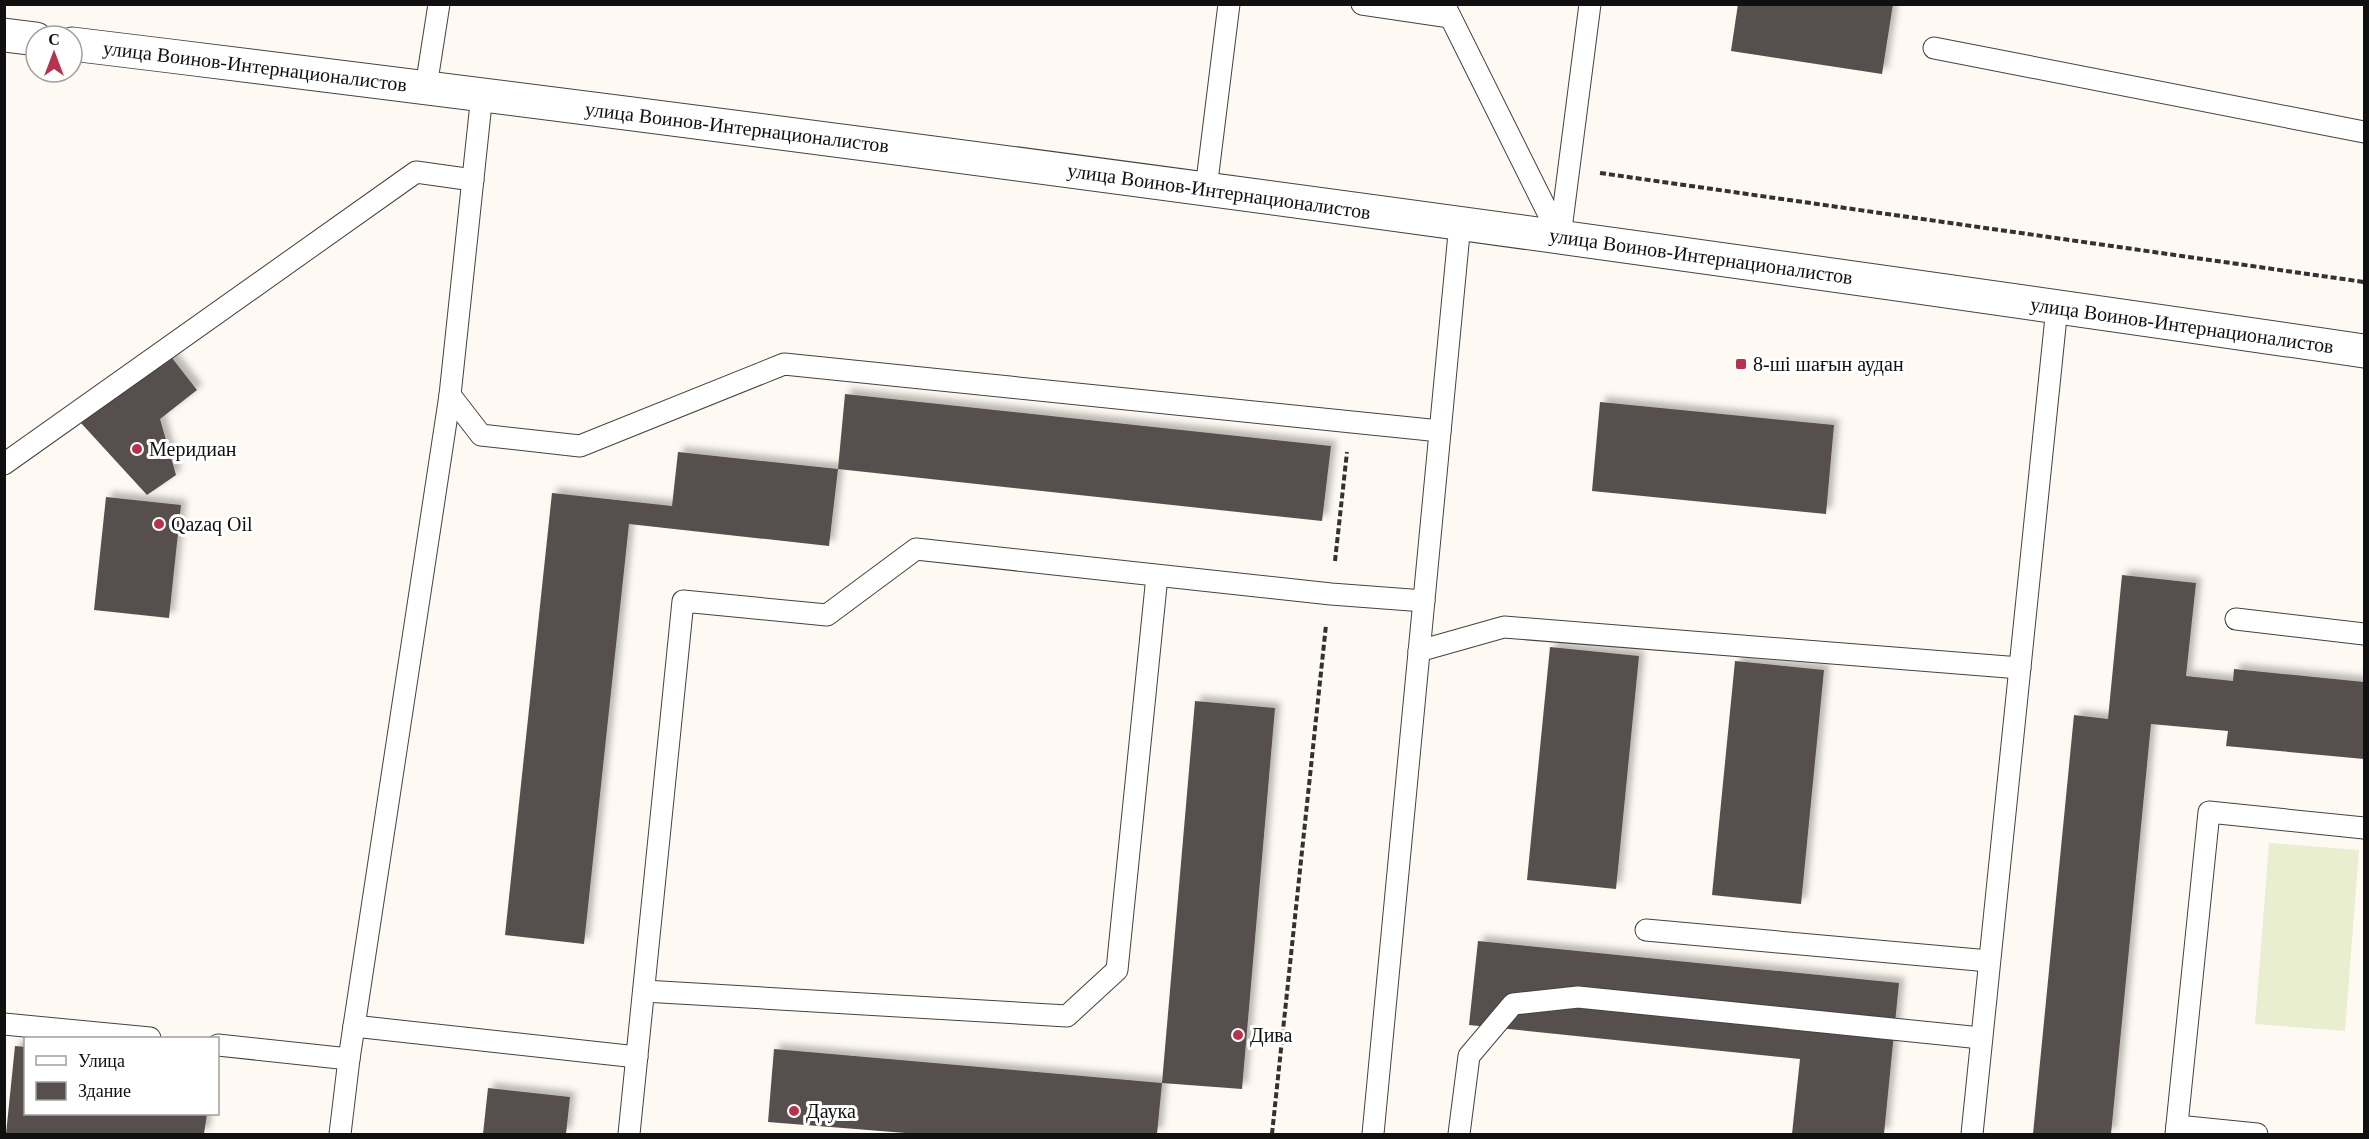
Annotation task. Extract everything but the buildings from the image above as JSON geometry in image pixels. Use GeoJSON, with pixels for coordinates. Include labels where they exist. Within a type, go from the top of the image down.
{"type":"FeatureCollection","features":[{"type":"Feature","properties":{"kind":"street"},"geometry":{"type":"LineString","coordinates":[[4,35],[24,38]]}},
{"type":"Feature","properties":{"kind":"street","name":"улица Воинов-Интернационалистов"},"geometry":{"type":"LineString","coordinates":[[84,45],[482,94],[1460,223],[2364,351]]}},
{"type":"Feature","properties":{"kind":"lane"},"geometry":{"type":"LineString","coordinates":[[426,87],[439,4]]}},
{"type":"Feature","properties":{"kind":"lane"},"geometry":{"type":"LineString","coordinates":[[1206,189],[1229,4]]}},
{"type":"Feature","properties":{"kind":"lane"},"geometry":{"type":"LineString","coordinates":[[1362,4],[1447,11],[1560,237]]}},
{"type":"Feature","properties":{"kind":"lane"},"geometry":{"type":"LineString","coordinates":[[1560,237],[1590,4]]}},
{"type":"Feature","properties":{"kind":"lane"},"geometry":{"type":"LineString","coordinates":[[1934,48],[2364,132]]}},
{"type":"Feature","properties":{"kind":"lane"},"geometry":{"type":"LineString","coordinates":[[340,1134],[349,1059],[450,395],[482,94]]}},
{"type":"Feature","properties":{"kind":"lane"},"geometry":{"type":"LineString","coordinates":[[4,464],[416,172],[473,180]]}},
{"type":"Feature","properties":{"kind":"lane"},"geometry":{"type":"LineString","coordinates":[[1373,1134],[1460,223]]}},
{"type":"Feature","properties":{"kind":"lane"},"geometry":{"type":"LineString","coordinates":[[1972,1134],[2057,307]]}},
{"type":"Feature","properties":{"kind":"lane"},"geometry":{"type":"LineString","coordinates":[[450,395],[481,435],[580,446],[784,364],[1440,431]]}},
{"type":"Feature","properties":{"kind":"lane"},"geometry":{"type":"LineString","coordinates":[[629,1134],[683,601],[827,615],[916,549],[1424,602]]}},
{"type":"Feature","properties":{"kind":"lane"},"geometry":{"type":"LineString","coordinates":[[644,991],[1067,1016],[1117,970],[1158,576]]}},
{"type":"Feature","properties":{"kind":"lane"},"geometry":{"type":"LineString","coordinates":[[2236,620],[2364,634]]}},
{"type":"Feature","properties":{"kind":"lane"},"geometry":{"type":"LineString","coordinates":[[1419,651],[1504,627],[2020,668]]}},
{"type":"Feature","properties":{"kind":"lane"},"geometry":{"type":"LineString","coordinates":[[2257,1134],[2177,1130],[2208,812],[2364,828]]}},
{"type":"Feature","properties":{"kind":"lane"},"geometry":{"type":"LineString","coordinates":[[1646,930],[1989,961]]}},
{"type":"Feature","properties":{"kind":"lane"},"geometry":{"type":"LineString","coordinates":[[1459,1134],[1470,1056],[1513,1004],[1578,998],[1982,1038]]}},
{"type":"Feature","properties":{"kind":"lane"},"geometry":{"type":"LineString","coordinates":[[4,1024],[140,1037]]}},
{"type":"Feature","properties":{"kind":"lane"},"geometry":{"type":"LineString","coordinates":[[354,1026],[637,1057]]}},
{"type":"Feature","properties":{"kind":"lane"},"geometry":{"type":"LineString","coordinates":[[219,1045],[349,1059]]}},
{"type":"Feature","properties":{"kind":"path"},"geometry":{"type":"LineString","coordinates":[[1569,169],[2364,282]]}},
{"type":"Feature","properties":{"kind":"path"},"geometry":{"type":"LineString","coordinates":[[1272,1134],[1323,640],[1331,594],[1352,422]]}},
{"type":"Feature","properties":{"kind":"green space"},"geometry":{"type":"Polygon","coordinates":[[[2269,843],[2359,850],[2345,1031],[2255,1024],[2269,843]]]}},
{"type":"Feature","properties":{"kind":"place","name":"8-ші шағын аудан"},"geometry":{"type":"Point","coordinates":[1741,364]}},
{"type":"Feature","properties":{"kind":"place","name":"Меридиан"},"geometry":{"type":"Point","coordinates":[137,449]}},
{"type":"Feature","properties":{"kind":"place","name":"Qazaq Oil"},"geometry":{"type":"Point","coordinates":[159,524]}},
{"type":"Feature","properties":{"kind":"place","name":"Дива"},"geometry":{"type":"Point","coordinates":[1238,1035]}},
{"type":"Feature","properties":{"kind":"place","name":"Даука"},"geometry":{"type":"Point","coordinates":[794,1111]}}]}
